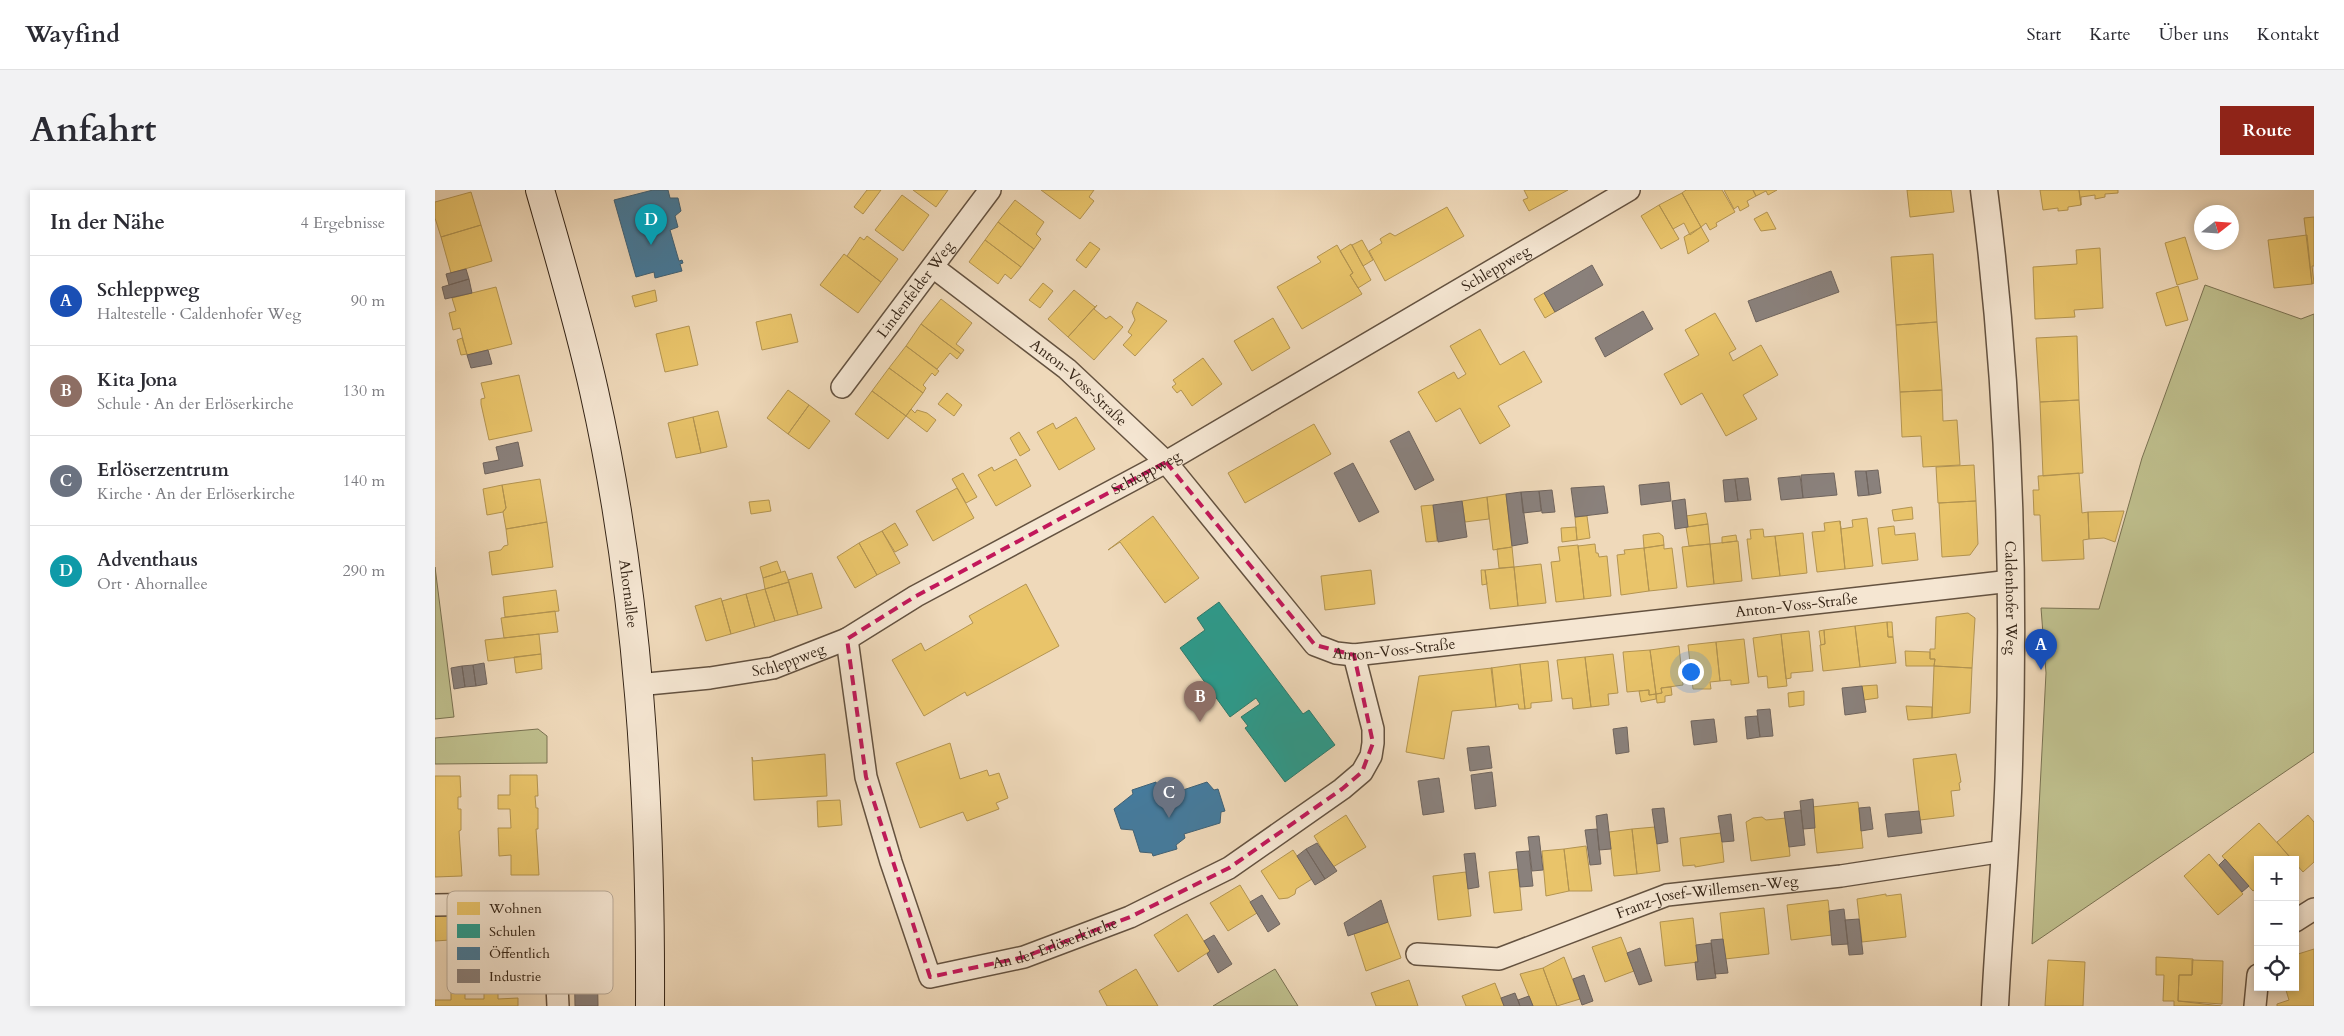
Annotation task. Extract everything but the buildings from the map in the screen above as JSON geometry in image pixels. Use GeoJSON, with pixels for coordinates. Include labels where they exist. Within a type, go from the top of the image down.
{"type":"FeatureCollection","features":[{"type":"Feature","properties":{"kind":"main road","name":"Ahornallee"},"geometry":{"type":"LineString","coordinates":[[540,190],[594,391],[620,534],[629,599],[637,685],[647,845],[650,1006]]}},
{"type":"Feature","properties":{"kind":"street","name":"Lindenfelder Weg"},"geometry":{"type":"LineString","coordinates":[[842,387],[990,190]]}},
{"type":"Feature","properties":{"kind":"street","name":"Schleppweg"},"geometry":{"type":"LineString","coordinates":[[637,685],[710,678],[773,668],[847,639],[916,596],[1165,462],[1605,196],[1629,190]]}},
{"type":"Feature","properties":{"kind":"street","name":"Caldenhofer Weg"},"geometry":{"type":"LineString","coordinates":[[1985,190],[1999,330],[2011,581],[2009,766],[1995,1006]]}},
{"type":"Feature","properties":{"kind":"street","name":"Anton-Voss-Straße"},"geometry":{"type":"LineString","coordinates":[[933,267],[1067,370],[1165,462],[1315,645],[1336,653],[1354,654],[2011,581]]}},
{"type":"Feature","properties":{"kind":"street","name":"An der Erlöserkirche"},"geometry":{"type":"LineString","coordinates":[[847,639],[866,777],[891,862],[930,976],[1024,957],[1130,917],[1229,868],[1343,789],[1362,772],[1371,756],[1373,744],[1373,729],[1354,654]]}},
{"type":"Feature","properties":{"kind":"street","name":"Franz-Josef-Willemsen-Weg"},"geometry":{"type":"LineString","coordinates":[[1417,954],[1499,959],[1667,895],[1841,876],[2004,851]]}},
{"type":"Feature","properties":{"kind":"street"},"geometry":{"type":"LineString","coordinates":[[2299,918],[2314,909]]}},
{"type":"Feature","properties":{"kind":"street"},"geometry":{"type":"LineString","coordinates":[[2255,1006],[2256,991]]}},
{"type":"Feature","properties":{"kind":"highlighted area"},"geometry":{"type":"Polygon","coordinates":[[[1166,462],[1315,645],[1354,655],[1373,743],[1362,772],[1342,789],[1229,868],[1130,917],[1024,957],[930,977],[866,777],[847,639],[916,596],[1166,462]]]}},
{"type":"Feature","properties":{"kind":"green space"},"geometry":{"type":"Polygon","coordinates":[[[2205,285],[2301,319],[2314,314],[2314,752],[2032,944],[2046,673],[2041,608],[2099,609],[2142,458],[2205,285]]]}},
{"type":"Feature","properties":{"kind":"green space"},"geometry":{"type":"Polygon","coordinates":[[[435,567],[454,717],[435,719],[435,567]]]}},
{"type":"Feature","properties":{"kind":"green space"},"geometry":{"type":"Polygon","coordinates":[[[538,729],[547,736],[547,763],[435,764],[435,738],[538,729]]]}},
{"type":"Feature","properties":{"kind":"green space"},"geometry":{"type":"Polygon","coordinates":[[[1275,969],[1298,1006],[1213,1006],[1275,969]]]}},
{"type":"Feature","properties":{"kind":"place","name":"Adventhaus"},"geometry":{"type":"Point","coordinates":[651,245]}},
{"type":"Feature","properties":{"kind":"place","name":"Schleppweg"},"geometry":{"type":"Point","coordinates":[2041,670]}},
{"type":"Feature","properties":{"kind":"place","name":"Kita Jona"},"geometry":{"type":"Point","coordinates":[1200,722]}},
{"type":"Feature","properties":{"kind":"place","name":"Erlöserzentrum"},"geometry":{"type":"Point","coordinates":[1169,818]}}]}
